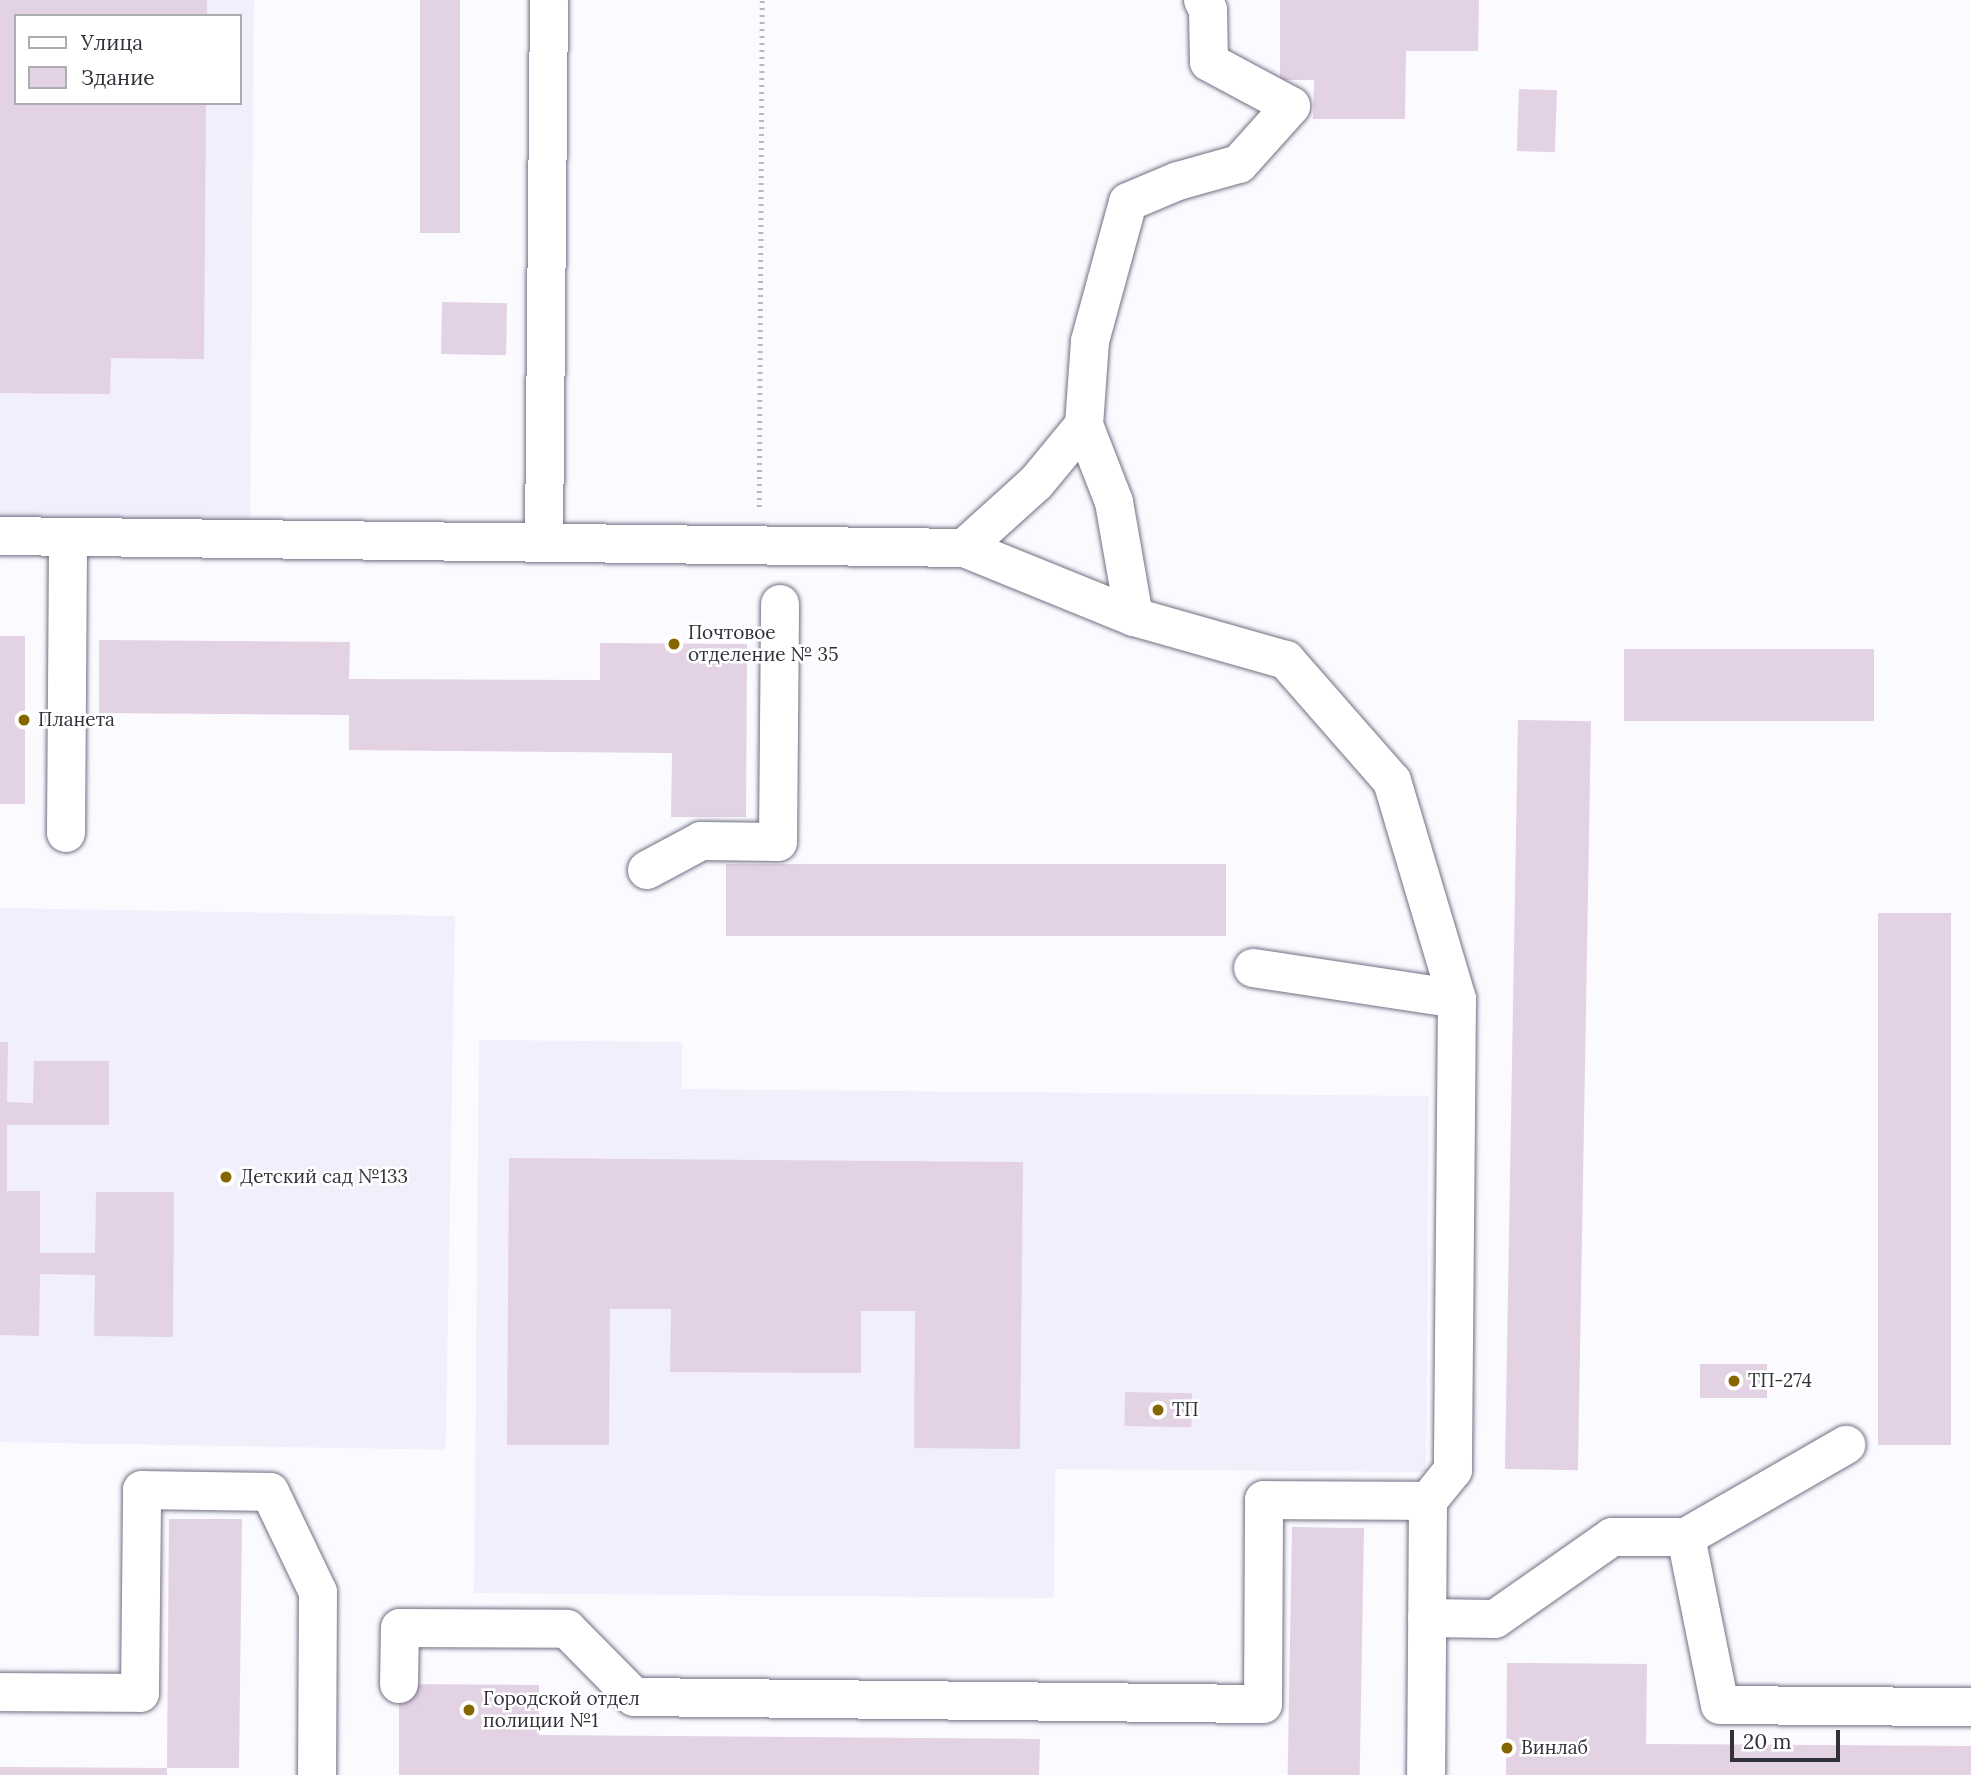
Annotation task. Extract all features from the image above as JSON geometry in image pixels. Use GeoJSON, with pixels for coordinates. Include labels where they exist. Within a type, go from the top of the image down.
{"type":"FeatureCollection","features":[{"type":"Feature","properties":{"kind":"lane"},"geometry":{"type":"LineString","coordinates":[[544,540],[549,0]]}},
{"type":"Feature","properties":{"kind":"lane"},"geometry":{"type":"LineString","coordinates":[[1134,617],[1114,502],[1084,425],[1090,341],[1128,202],[1178,181],[1239,164],[1291,106],[1209,62],[1208,10],[1203,0]]}},
{"type":"Feature","properties":{"kind":"lane"},"geometry":{"type":"LineString","coordinates":[[964,548],[1036,482],[1084,425]]}},
{"type":"Feature","properties":{"kind":"lane"},"geometry":{"type":"LineString","coordinates":[[0,536],[544,540],[964,548],[1134,617],[1286,660],[1392,781],[1457,999],[1453,1470],[1428,1501],[1426,1775]]}},
{"type":"Feature","properties":{"kind":"lane"},"geometry":{"type":"LineString","coordinates":[[66,833],[68,537]]}},
{"type":"Feature","properties":{"kind":"lane"},"geometry":{"type":"LineString","coordinates":[[647,870],[701,841],[778,842],[780,604]]}},
{"type":"Feature","properties":{"kind":"lane"},"geometry":{"type":"LineString","coordinates":[[1253,968],[1457,999]]}},
{"type":"Feature","properties":{"kind":"lane"},"geometry":{"type":"LineString","coordinates":[[1427,1618],[1495,1619],[1612,1537],[1686,1537],[1846,1445]]}},
{"type":"Feature","properties":{"kind":"lane"},"geometry":{"type":"LineString","coordinates":[[0,1692],[140,1693],[142,1490],[270,1492],[318,1592],[317,1775]]}},
{"type":"Feature","properties":{"kind":"lane"},"geometry":{"type":"LineString","coordinates":[[399,1684],[400,1628],[567,1629],[634,1697],[1263,1704],[1264,1500],[1428,1501]]}},
{"type":"Feature","properties":{"kind":"lane"},"geometry":{"type":"LineString","coordinates":[[1686,1537],[1720,1705],[1971,1707]]}},
{"type":"Feature","properties":{"kind":"path"},"geometry":{"type":"LineString","coordinates":[[758,545],[762,0]]}},
{"type":"Feature","properties":{"kind":"shaded area"},"geometry":{"type":"Polygon","coordinates":[[[0,0],[254,0],[250,521],[0,519],[0,0]]]}},
{"type":"Feature","properties":{"kind":"shaded area","name":"Детский сад №133"},"geometry":{"type":"Polygon","coordinates":[[[0,908],[455,916],[446,1450],[0,1442],[0,908]]]}},
{"type":"Feature","properties":{"kind":"shaded area"},"geometry":{"type":"Polygon","coordinates":[[[479,1040],[682,1042],[682,1089],[1429,1096],[1426,1472],[1055,1469],[1054,1598],[474,1593],[479,1040]]]}},
{"type":"Feature","properties":{"kind":"building"},"geometry":{"type":"Polygon","coordinates":[[[0,0],[207,0],[207,14],[14,14],[14,105],[206,105],[204,359],[111,358],[110,394],[0,393],[0,0]]]}},
{"type":"Feature","properties":{"kind":"building"},"geometry":{"type":"Polygon","coordinates":[[[420,0],[460,0],[460,233],[420,233],[420,0]]]}},
{"type":"Feature","properties":{"kind":"building"},"geometry":{"type":"Polygon","coordinates":[[[1280,0],[1479,0],[1478,51],[1406,51],[1405,119],[1313,119],[1314,80],[1280,80],[1280,0]]]}},
{"type":"Feature","properties":{"kind":"building"},"geometry":{"type":"Polygon","coordinates":[[[1519,89],[1557,90],[1555,152],[1517,151],[1519,89]]]}},
{"type":"Feature","properties":{"kind":"building"},"geometry":{"type":"Polygon","coordinates":[[[442,302],[507,303],[506,355],[441,354],[442,302]]]}},
{"type":"Feature","properties":{"kind":"building"},"geometry":{"type":"Polygon","coordinates":[[[0,636],[25,636],[25,804],[0,804],[0,636]]]}},
{"type":"Feature","properties":{"kind":"building"},"geometry":{"type":"Polygon","coordinates":[[[99,640],[350,642],[349,679],[600,680],[600,643],[747,644],[746,817],[671,817],[672,753],[349,750],[349,715],[99,713],[99,640]]]}},
{"type":"Feature","properties":{"kind":"building"},"geometry":{"type":"Polygon","coordinates":[[[1624,649],[1874,649],[1874,721],[1624,721],[1624,649]]]}},
{"type":"Feature","properties":{"kind":"building"},"geometry":{"type":"Polygon","coordinates":[[[1518,720],[1591,721],[1578,1470],[1505,1469],[1518,720]]]}},
{"type":"Feature","properties":{"kind":"building"},"geometry":{"type":"Polygon","coordinates":[[[726,864],[1226,864],[1226,936],[726,936],[726,864]]]}},
{"type":"Feature","properties":{"kind":"building"},"geometry":{"type":"Polygon","coordinates":[[[1878,913],[1951,913],[1951,1445],[1878,1445],[1878,913]]]}},
{"type":"Feature","properties":{"kind":"building"},"geometry":{"type":"Polygon","coordinates":[[[0,1042],[8,1042],[7,1102],[33,1103],[34,1061],[109,1061],[109,1125],[7,1125],[7,1191],[40,1191],[40,1253],[95,1253],[96,1192],[174,1192],[173,1337],[94,1336],[95,1275],[40,1274],[39,1336],[0,1335],[0,1042]]]}},
{"type":"Feature","properties":{"kind":"building"},"geometry":{"type":"Polygon","coordinates":[[[509,1158],[1023,1162],[1020,1449],[914,1448],[915,1311],[861,1311],[861,1373],[670,1372],[671,1309],[610,1309],[609,1445],[507,1445],[509,1158]]]}},
{"type":"Feature","properties":{"kind":"building","name":"ТП-274"},"geometry":{"type":"Polygon","coordinates":[[[1700,1364],[1767,1364],[1767,1398],[1700,1398],[1700,1364]]]}},
{"type":"Feature","properties":{"kind":"building","name":"ТП"},"geometry":{"type":"Polygon","coordinates":[[[1125,1392],[1192,1393],[1191,1427],[1124,1426],[1125,1392]]]}},
{"type":"Feature","properties":{"kind":"building"},"geometry":{"type":"Polygon","coordinates":[[[169,1519],[242,1519],[239,1768],[167,1768],[169,1519]]]}},
{"type":"Feature","properties":{"kind":"building"},"geometry":{"type":"Polygon","coordinates":[[[1292,1527],[1364,1528],[1360,1775],[1288,1775],[1292,1527]]]}},
{"type":"Feature","properties":{"kind":"building"},"geometry":{"type":"Polygon","coordinates":[[[1507,1663],[1647,1664],[1646,1744],[1971,1746],[1971,1775],[1506,1775],[1507,1663]]]}},
{"type":"Feature","properties":{"kind":"building"},"geometry":{"type":"Polygon","coordinates":[[[399,1684],[539,1685],[539,1735],[1040,1739],[1039,1775],[399,1775],[399,1684]]]}},
{"type":"Feature","properties":{"kind":"building"},"geometry":{"type":"Polygon","coordinates":[[[0,1767],[167,1768],[167,1775],[0,1775],[0,1767]]]}},
{"type":"Feature","properties":{"kind":"place","name":"Почтовое отделение № 35"},"geometry":{"type":"Point","coordinates":[674,644]}},
{"type":"Feature","properties":{"kind":"place","name":"Планета"},"geometry":{"type":"Point","coordinates":[24,720]}},
{"type":"Feature","properties":{"kind":"place","name":"Детский сад №133"},"geometry":{"type":"Point","coordinates":[226,1177]}},
{"type":"Feature","properties":{"kind":"place","name":"ТП-274"},"geometry":{"type":"Point","coordinates":[1734,1381]}},
{"type":"Feature","properties":{"kind":"place","name":"ТП"},"geometry":{"type":"Point","coordinates":[1158,1410]}},
{"type":"Feature","properties":{"kind":"place","name":"Городской отдел полиции №1"},"geometry":{"type":"Point","coordinates":[469,1710]}},
{"type":"Feature","properties":{"kind":"place","name":"Винлаб"},"geometry":{"type":"Point","coordinates":[1507,1748]}}]}
